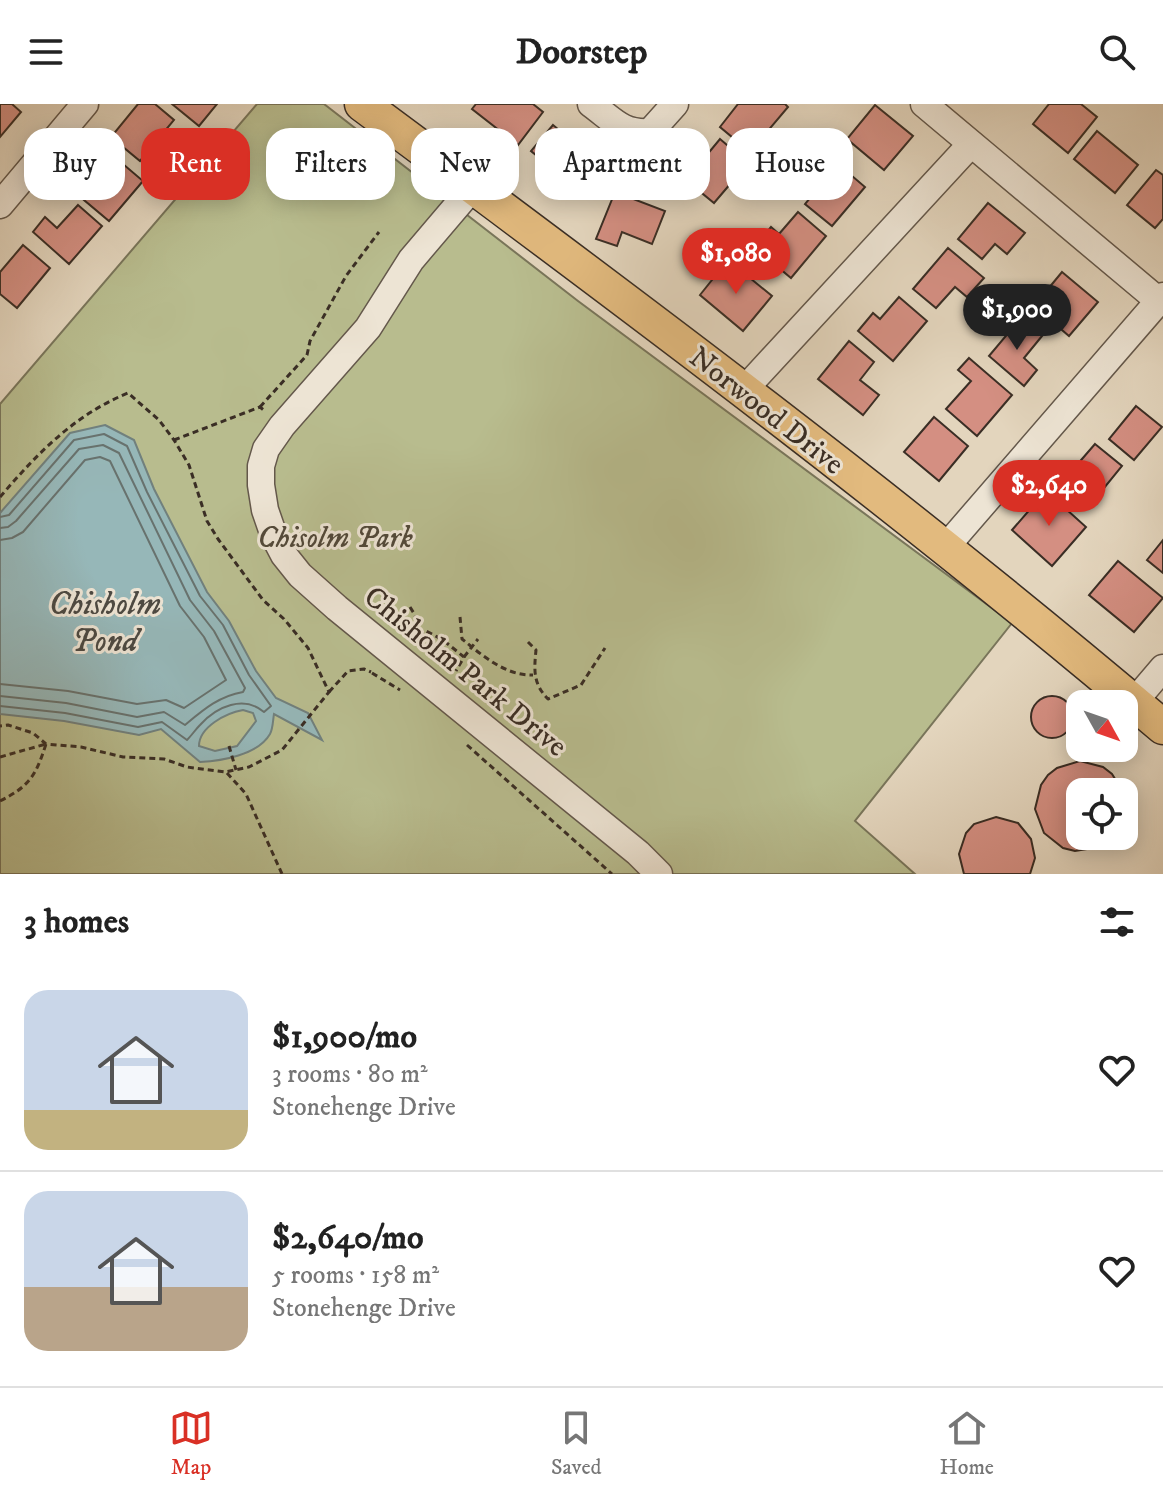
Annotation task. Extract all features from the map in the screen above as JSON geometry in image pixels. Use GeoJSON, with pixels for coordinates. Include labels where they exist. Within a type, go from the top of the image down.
{"type":"FeatureCollection","features":[{"type":"Feature","properties":{"kind":"main road","name":"Norwood Drive"},"geometry":{"type":"LineString","coordinates":[[362,104],[411,141]]}},
{"type":"Feature","properties":{"kind":"main road","name":"Norwood Drive"},"geometry":{"type":"LineString","coordinates":[[490,200],[945,548],[1120,690]]}},
{"type":"Feature","properties":{"kind":"main road","name":"Norwood Drive"},"geometry":{"type":"LineString","coordinates":[[1138,705],[1163,727]]}},
{"type":"Feature","properties":{"kind":"street"},"geometry":{"type":"LineString","coordinates":[[0,205],[85,104]]}},
{"type":"Feature","properties":{"kind":"street"},"geometry":{"type":"LineString","coordinates":[[591,104],[629,132],[640,133],[650,132],[675,104]]}},
{"type":"Feature","properties":{"kind":"street"},"geometry":{"type":"LineString","coordinates":[[924,104],[1161,299],[945,548]]}},
{"type":"Feature","properties":{"kind":"street"},"geometry":{"type":"LineString","coordinates":[[743,391],[971,144]]}},
{"type":"Feature","properties":{"kind":"street","name":"Chisholm Park Drive"},"geometry":{"type":"LineString","coordinates":[[462,200],[411,260],[368,328],[282,426],[266,449],[261,466],[265,510],[284,555],[300,575],[651,870]]}},
{"type":"Feature","properties":{"kind":"street"},"geometry":{"type":"LineString","coordinates":[[1138,697],[1163,668]]}},
{"type":"Feature","properties":{"kind":"path"},"geometry":{"type":"LineString","coordinates":[[174,440],[260,407],[307,355],[310,341],[346,276],[379,232]]}},
{"type":"Feature","properties":{"kind":"path"},"geometry":{"type":"LineString","coordinates":[[0,497],[43,449],[71,424],[128,393],[159,420],[174,440],[189,465],[207,521],[218,539],[263,600],[308,648],[329,692],[297,734],[273,757],[236,770],[225,772],[187,767],[164,759],[123,757],[81,747],[46,744],[0,757]]}},
{"type":"Feature","properties":{"kind":"path"},"geometry":{"type":"LineString","coordinates":[[260,407],[282,426]]}},
{"type":"Feature","properties":{"kind":"path"},"geometry":{"type":"LineString","coordinates":[[410,607],[420,634]]}},
{"type":"Feature","properties":{"kind":"path"},"geometry":{"type":"LineString","coordinates":[[460,617],[462,639],[472,647],[512,673],[534,675]]}},
{"type":"Feature","properties":{"kind":"path"},"geometry":{"type":"LineString","coordinates":[[464,657],[478,639]]}},
{"type":"Feature","properties":{"kind":"path"},"geometry":{"type":"LineString","coordinates":[[528,642],[536,650],[534,675],[541,692],[548,699],[581,685],[605,648]]}},
{"type":"Feature","properties":{"kind":"path"},"geometry":{"type":"LineString","coordinates":[[372,673],[411,697]]}},
{"type":"Feature","properties":{"kind":"path"},"geometry":{"type":"LineString","coordinates":[[0,726],[8,725],[33,733],[46,744]]}},
{"type":"Feature","properties":{"kind":"path"},"geometry":{"type":"LineString","coordinates":[[0,801],[34,776],[46,744]]}},
{"type":"Feature","properties":{"kind":"path"},"geometry":{"type":"LineString","coordinates":[[467,745],[612,874]]}},
{"type":"Feature","properties":{"kind":"path"},"geometry":{"type":"LineString","coordinates":[[229,747],[236,770]]}},
{"type":"Feature","properties":{"kind":"path"},"geometry":{"type":"LineString","coordinates":[[225,772],[246,794],[282,874]]}},
{"type":"Feature","properties":{"kind":"green space","name":"Chisolm Park"},"geometry":{"type":"Polygon","coordinates":[[[257,104],[324,104],[355,128],[266,128],[266,200],[395,200],[395,159],[411,171],[411,200],[448,200],[578,301],[1012,623],[855,821],[915,874],[0,874],[0,404],[175,200],[250,200],[250,128],[236,128],[257,104]]]}},
{"type":"Feature","properties":{"kind":"water","name":"Chisholm Pond"},"geometry":{"type":"Polygon","coordinates":[[[105,425],[134,440],[154,489],[207,592],[229,621],[256,671],[276,698],[308,713],[322,740],[274,714],[270,734],[257,747],[228,758],[200,762],[161,729],[139,735],[64,721],[0,714],[0,513],[70,433],[105,425]],[[243,710],[222,718],[203,733],[199,746],[215,751],[237,746],[256,721],[253,713],[243,710]]]}},
{"type":"Feature","properties":{"kind":"building"},"geometry":{"type":"Polygon","coordinates":[[[0,104],[12,104],[21,112],[0,137],[0,104]]]}},
{"type":"Feature","properties":{"kind":"building"},"geometry":{"type":"Polygon","coordinates":[[[138,104],[155,104],[174,120],[167,128],[141,128],[140,161],[125,149],[125,128],[118,128],[138,104]]]}},
{"type":"Feature","properties":{"kind":"building"},"geometry":{"type":"Polygon","coordinates":[[[172,104],[217,104],[199,126],[172,104]]]}},
{"type":"Feature","properties":{"kind":"building"},"geometry":{"type":"Polygon","coordinates":[[[476,104],[533,104],[543,112],[519,144],[519,128],[496,128],[472,109],[476,104]]]}},
{"type":"Feature","properties":{"kind":"building"},"geometry":{"type":"Polygon","coordinates":[[[738,104],[785,104],[788,107],[770,128],[726,128],[726,132],[720,127],[738,104]]]}},
{"type":"Feature","properties":{"kind":"building"},"geometry":{"type":"Polygon","coordinates":[[[1049,104],[1081,104],[1097,117],[1068,153],[1033,124],[1049,104]]]}},
{"type":"Feature","properties":{"kind":"building"},"geometry":{"type":"Polygon","coordinates":[[[875,105],[913,136],[884,170],[853,144],[853,132],[875,105]]]}},
{"type":"Feature","properties":{"kind":"building"},"geometry":{"type":"Polygon","coordinates":[[[1097,131],[1138,165],[1115,193],[1074,159],[1097,131]]]}},
{"type":"Feature","properties":{"kind":"building"},"geometry":{"type":"Polygon","coordinates":[[[720,139],[726,144],[726,189],[714,203],[710,200],[710,151],[720,139]]]}},
{"type":"Feature","properties":{"kind":"building"},"geometry":{"type":"Polygon","coordinates":[[[125,166],[141,179],[141,183],[109,221],[84,200],[125,200],[125,166]]]}},
{"type":"Feature","properties":{"kind":"building"},"geometry":{"type":"Polygon","coordinates":[[[1156,170],[1163,175],[1163,219],[1155,228],[1127,205],[1156,170]]]}},
{"type":"Feature","properties":{"kind":"building"},"geometry":{"type":"Polygon","coordinates":[[[853,177],[865,187],[832,226],[805,204],[808,200],[853,200],[853,177]]]}},
{"type":"Feature","properties":{"kind":"building"},"geometry":{"type":"Polygon","coordinates":[[[612,200],[636,200],[665,211],[652,244],[622,232],[617,246],[596,239],[612,200]]]}},
{"type":"Feature","properties":{"kind":"building"},"geometry":{"type":"Polygon","coordinates":[[[988,203],[1025,233],[1007,254],[995,244],[982,259],[958,239],[988,203]]]}},
{"type":"Feature","properties":{"kind":"building"},"geometry":{"type":"Polygon","coordinates":[[[78,205],[102,226],[69,264],[33,232],[45,217],[57,228],[78,205]]]}},
{"type":"Feature","properties":{"kind":"building"},"geometry":{"type":"Polygon","coordinates":[[[798,212],[826,236],[791,278],[754,247],[771,227],[779,234],[798,212]]]}},
{"type":"Feature","properties":{"kind":"building"},"geometry":{"type":"Polygon","coordinates":[[[23,245],[50,268],[17,308],[0,294],[0,272],[23,245]]]}},
{"type":"Feature","properties":{"kind":"building"},"geometry":{"type":"Polygon","coordinates":[[[948,248],[984,278],[967,297],[955,287],[936,308],[913,289],[948,248]]]}},
{"type":"Feature","properties":{"kind":"building"},"geometry":{"type":"Polygon","coordinates":[[[728,260],[772,296],[743,331],[700,295],[728,260]]]}},
{"type":"Feature","properties":{"kind":"building"},"geometry":{"type":"Polygon","coordinates":[[[1062,272],[1098,302],[1069,336],[1034,306],[1062,272]]]}},
{"type":"Feature","properties":{"kind":"building"},"geometry":{"type":"Polygon","coordinates":[[[899,297],[927,321],[893,361],[858,331],[873,313],[880,319],[899,297]]]}},
{"type":"Feature","properties":{"kind":"building"},"geometry":{"type":"Polygon","coordinates":[[[1021,318],[1042,336],[1024,358],[1037,370],[1024,386],[989,356],[1021,318]]]}},
{"type":"Feature","properties":{"kind":"building"},"geometry":{"type":"Polygon","coordinates":[[[849,341],[874,362],[860,380],[879,395],[863,415],[818,379],[849,341]]]}},
{"type":"Feature","properties":{"kind":"building"},"geometry":{"type":"Polygon","coordinates":[[[969,358],[1012,395],[977,436],[946,409],[971,381],[958,370],[969,358]]]}},
{"type":"Feature","properties":{"kind":"building"},"geometry":{"type":"Polygon","coordinates":[[[1136,406],[1162,427],[1134,460],[1109,439],[1136,406]]]}},
{"type":"Feature","properties":{"kind":"building"},"geometry":{"type":"Polygon","coordinates":[[[934,417],[968,446],[939,481],[904,452],[934,417]]]}},
{"type":"Feature","properties":{"kind":"building"},"geometry":{"type":"Polygon","coordinates":[[[1095,444],[1122,466],[1091,504],[1063,481],[1095,444]]]}},
{"type":"Feature","properties":{"kind":"building"},"geometry":{"type":"Polygon","coordinates":[[[1046,491],[1086,527],[1052,566],[1012,530],[1046,491]]]}},
{"type":"Feature","properties":{"kind":"building"},"geometry":{"type":"Polygon","coordinates":[[[1163,540],[1163,573],[1147,560],[1163,540]]]}},
{"type":"Feature","properties":{"kind":"building"},"geometry":{"type":"Polygon","coordinates":[[[1118,561],[1163,598],[1134,632],[1089,595],[1118,561]]]}},
{"type":"Feature","properties":{"kind":"building"},"geometry":{"type":"Polygon","coordinates":[[[1044,697],[1060,697],[1066,701],[1066,733],[1060,737],[1044,737],[1032,725],[1032,709],[1044,697]]]}},
{"type":"Feature","properties":{"kind":"building"},"geometry":{"type":"Polygon","coordinates":[[[1084,762],[1103,767],[1114,778],[1066,778],[1066,849],[1044,833],[1035,809],[1041,785],[1057,768],[1084,762]]]}},
{"type":"Feature","properties":{"kind":"building"},"geometry":{"type":"Polygon","coordinates":[[[996,817],[1018,823],[1031,839],[1035,858],[1030,874],[964,874],[959,854],[966,833],[974,824],[996,817]]]}}]}
